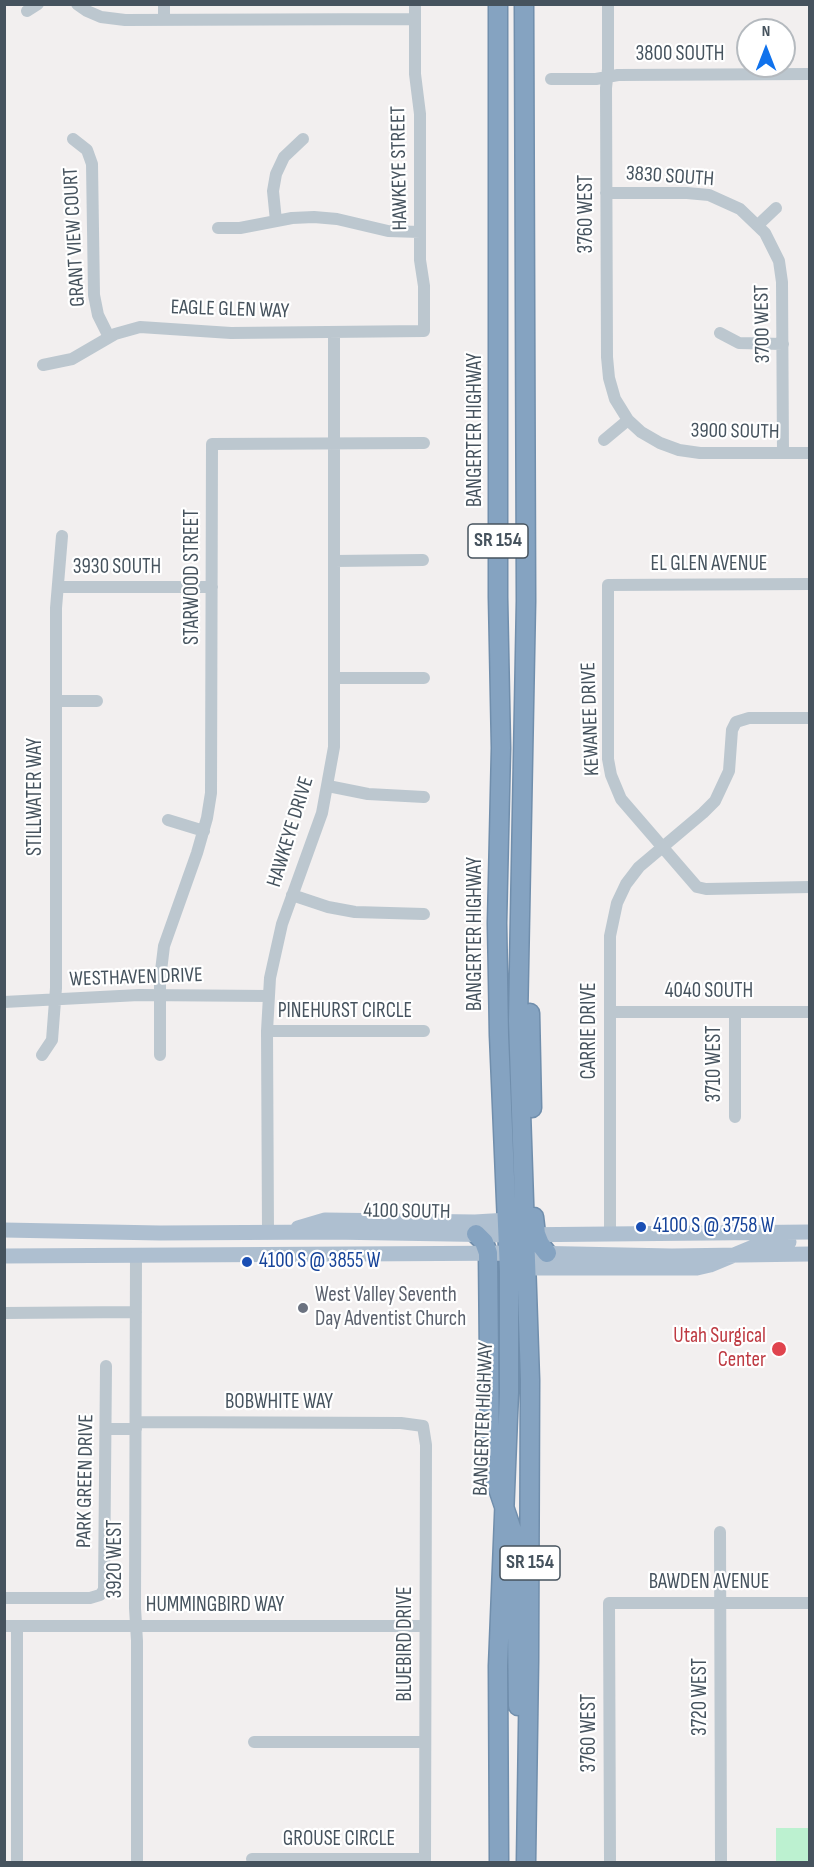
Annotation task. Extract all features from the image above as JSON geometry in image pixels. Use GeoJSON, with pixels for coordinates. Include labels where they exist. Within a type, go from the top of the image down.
{"type":"FeatureCollection","features":[{"type":"Feature","properties":{"kind":"highway","name":"BANGERTER HIGHWAY"},"geometry":{"type":"LineString","coordinates":[[498,4],[498,607],[501,748],[497,985],[519,1231],[509,1392],[497,1700],[499,1863]]}},
{"type":"Feature","properties":{"kind":"highway","name":"BANGERTER HIGHWAY"},"geometry":{"type":"LineString","coordinates":[[519,1231],[524,1202],[518,971],[524,820],[526,601],[525,4]]}},
{"type":"Feature","properties":{"kind":"highway"},"geometry":{"type":"LineString","coordinates":[[501,748],[510,767],[509,945],[511,958],[526,994],[531,1028],[534,1219],[519,1231],[540,1244],[548,1253]]}},
{"type":"Feature","properties":{"kind":"highway"},"geometry":{"type":"LineString","coordinates":[[476,1234],[484,1242],[488,1253],[490,1458],[493,1474],[514,1536],[517,1696],[528,1745]]}},
{"type":"Feature","properties":{"kind":"highway","name":"BANGERTER HIGHWAY"},"geometry":{"type":"LineString","coordinates":[[518,1262],[530,1380],[526,1863]]}},
{"type":"Feature","properties":{"kind":"main road"},"geometry":{"type":"LineString","coordinates":[[31,1256],[63,1245],[252,1245],[272,1241],[311,1223],[340,1219],[475,1221],[519,1231]]}},
{"type":"Feature","properties":{"kind":"main road","name":"4100 SOUTH"},"geometry":{"type":"LineString","coordinates":[[4,1230],[476,1234],[519,1231],[810,1232]]}},
{"type":"Feature","properties":{"kind":"main road"},"geometry":{"type":"LineString","coordinates":[[518,1262],[697,1268],[763,1243],[810,1241]]}},
{"type":"Feature","properties":{"kind":"main road","name":"4100 SOUTH"},"geometry":{"type":"LineString","coordinates":[[4,1256],[488,1253],[518,1262],[548,1253],[666,1256],[810,1254]]}},
{"type":"Feature","properties":{"kind":"street"},"geometry":{"type":"LineString","coordinates":[[27,11],[38,4]]}},
{"type":"Feature","properties":{"kind":"street"},"geometry":{"type":"LineString","coordinates":[[77,4],[94,15],[109,19],[415,19]]}},
{"type":"Feature","properties":{"kind":"street"},"geometry":{"type":"LineString","coordinates":[[164,4],[164,20]]}},
{"type":"Feature","properties":{"kind":"street","name":"HAWKEYE STREET"},"geometry":{"type":"LineString","coordinates":[[415,4],[415,74],[420,114],[420,232],[424,331]]}},
{"type":"Feature","properties":{"kind":"street","name":"3760 WEST"},"geometry":{"type":"LineString","coordinates":[[608,4],[607,367],[615,399],[628,420]]}},
{"type":"Feature","properties":{"kind":"street","name":"3800 SOUTH"},"geometry":{"type":"LineString","coordinates":[[551,80],[618,75],[810,74]]}},
{"type":"Feature","properties":{"kind":"street","name":"GRANT VIEW COURT"},"geometry":{"type":"LineString","coordinates":[[73,139],[87,150],[92,164],[94,295],[99,315],[109,337]]}},
{"type":"Feature","properties":{"kind":"street"},"geometry":{"type":"LineString","coordinates":[[276,221],[273,191],[276,174],[284,157],[303,139]]}},
{"type":"Feature","properties":{"kind":"street","name":"3830 SOUTH"},"geometry":{"type":"LineString","coordinates":[[606,193],[709,195],[740,209],[758,225]]}},
{"type":"Feature","properties":{"kind":"street"},"geometry":{"type":"LineString","coordinates":[[758,225],[776,208]]}},
{"type":"Feature","properties":{"kind":"street"},"geometry":{"type":"LineString","coordinates":[[219,228],[246,227],[303,218],[326,218],[381,230],[420,232]]}},
{"type":"Feature","properties":{"kind":"street","name":"3700 WEST"},"geometry":{"type":"LineString","coordinates":[[758,225],[770,242],[781,272],[783,453]]}},
{"type":"Feature","properties":{"kind":"street","name":"EAGLE GLEN WAY"},"geometry":{"type":"LineString","coordinates":[[43,365],[81,356],[109,337],[134,328],[154,327],[215,332],[424,331]]}},
{"type":"Feature","properties":{"kind":"street","name":"HAWKEYE DRIVE"},"geometry":{"type":"LineString","coordinates":[[268,1233],[268,996],[275,950],[319,820],[328,786],[334,741],[334,332]]}},
{"type":"Feature","properties":{"kind":"street"},"geometry":{"type":"LineString","coordinates":[[720,333],[738,343],[783,344]]}},
{"type":"Feature","properties":{"kind":"street"},"geometry":{"type":"LineString","coordinates":[[604,440],[628,420]]}},
{"type":"Feature","properties":{"kind":"street","name":"3900 SOUTH"},"geometry":{"type":"LineString","coordinates":[[628,420],[650,438],[679,450],[700,453],[810,453]]}},
{"type":"Feature","properties":{"kind":"street"},"geometry":{"type":"LineString","coordinates":[[334,443],[424,443]]}},
{"type":"Feature","properties":{"kind":"street","name":"STARWOOD STREET"},"geometry":{"type":"LineString","coordinates":[[160,1055],[161,967],[167,935],[204,831],[212,779],[212,444],[334,443]]}},
{"type":"Feature","properties":{"kind":"street","name":"STILLWATER WAY"},"geometry":{"type":"LineString","coordinates":[[42,1054],[52,1040],[56,988],[56,608],[62,536]]}},
{"type":"Feature","properties":{"kind":"street"},"geometry":{"type":"LineString","coordinates":[[334,561],[423,560]]}},
{"type":"Feature","properties":{"kind":"street","name":"EL GLEN AVENUE"},"geometry":{"type":"LineString","coordinates":[[608,585],[810,584]]}},
{"type":"Feature","properties":{"kind":"street","name":"KEWANEE DRIVE"},"geometry":{"type":"LineString","coordinates":[[608,585],[608,759],[610,775],[616,791],[692,884],[699,888],[810,888]]}},
{"type":"Feature","properties":{"kind":"street","name":"3930 SOUTH"},"geometry":{"type":"LineString","coordinates":[[58,587],[212,587]]}},
{"type":"Feature","properties":{"kind":"street"},"geometry":{"type":"LineString","coordinates":[[334,678],[424,678]]}},
{"type":"Feature","properties":{"kind":"street"},"geometry":{"type":"LineString","coordinates":[[56,701],[97,701]]}},
{"type":"Feature","properties":{"kind":"street","name":"CARRIE DRIVE"},"geometry":{"type":"LineString","coordinates":[[610,1233],[610,936],[614,911],[621,893],[632,876],[703,813],[719,793],[729,771],[732,730],[736,722],[749,718],[810,718]]}},
{"type":"Feature","properties":{"kind":"street"},"geometry":{"type":"LineString","coordinates":[[328,786],[379,795],[424,796]]}},
{"type":"Feature","properties":{"kind":"street"},"geometry":{"type":"LineString","coordinates":[[168,820],[204,831]]}},
{"type":"Feature","properties":{"kind":"street"},"geometry":{"type":"LineString","coordinates":[[292,895],[348,911],[424,914]]}},
{"type":"Feature","properties":{"kind":"street","name":"WESTHAVEN DRIVE"},"geometry":{"type":"LineString","coordinates":[[4,1002],[160,995],[268,996]]}},
{"type":"Feature","properties":{"kind":"street","name":"4040 SOUTH"},"geometry":{"type":"LineString","coordinates":[[610,1012],[810,1012]]}},
{"type":"Feature","properties":{"kind":"street","name":"3710 WEST"},"geometry":{"type":"LineString","coordinates":[[735,1012],[735,1117]]}},
{"type":"Feature","properties":{"kind":"street","name":"PINEHURST CIRCLE"},"geometry":{"type":"LineString","coordinates":[[267,1031],[424,1031]]}},
{"type":"Feature","properties":{"kind":"street","name":"3920 WEST"},"geometry":{"type":"LineString","coordinates":[[136,1255],[136,1863]]}},
{"type":"Feature","properties":{"kind":"street"},"geometry":{"type":"LineString","coordinates":[[4,1313],[136,1312]]}},
{"type":"Feature","properties":{"kind":"street","name":"PARK GREEN DRIVE"},"geometry":{"type":"LineString","coordinates":[[4,1598],[90,1598],[100,1595],[104,1590],[106,1366]]}},
{"type":"Feature","properties":{"kind":"street","name":"BOBWHITE WAY"},"geometry":{"type":"LineString","coordinates":[[106,1429],[136,1426],[401,1423],[423,1426]]}},
{"type":"Feature","properties":{"kind":"street","name":"BLUEBIRD DRIVE"},"geometry":{"type":"LineString","coordinates":[[423,1426],[426,1445],[425,1861]]}},
{"type":"Feature","properties":{"kind":"street","name":"3720 WEST"},"geometry":{"type":"LineString","coordinates":[[720,1532],[721,1863]]}},
{"type":"Feature","properties":{"kind":"street","name":"3760 WEST"},"geometry":{"type":"LineString","coordinates":[[609,1603],[610,1863]]}},
{"type":"Feature","properties":{"kind":"street","name":"BAWDEN AVENUE"},"geometry":{"type":"LineString","coordinates":[[609,1603],[810,1603]]}},
{"type":"Feature","properties":{"kind":"street"},"geometry":{"type":"LineString","coordinates":[[10,1626],[17,1863]]}},
{"type":"Feature","properties":{"kind":"street","name":"HUMMINGBIRD WAY"},"geometry":{"type":"LineString","coordinates":[[10,1626],[425,1626]]}},
{"type":"Feature","properties":{"kind":"street"},"geometry":{"type":"LineString","coordinates":[[254,1742],[425,1742]]}},
{"type":"Feature","properties":{"kind":"street","name":"GROUSE CIRCLE"},"geometry":{"type":"LineString","coordinates":[[252,1859],[425,1861]]}},
{"type":"Feature","properties":{"kind":"green space"},"geometry":{"type":"Polygon","coordinates":[[[776,1828],[809,1828],[809,1862],[776,1862],[776,1828]]]}},
{"type":"Feature","properties":{"kind":"place","name":"4100 S @ 3758 W"},"geometry":{"type":"Point","coordinates":[641,1227]}},
{"type":"Feature","properties":{"kind":"place","name":"4100 S @ 3855 W"},"geometry":{"type":"Point","coordinates":[247,1262]}},
{"type":"Feature","properties":{"kind":"place","name":"West Valley Seventh Day Adventist Church"},"geometry":{"type":"Point","coordinates":[303,1308]}},
{"type":"Feature","properties":{"kind":"place","name":"Utah Surgical Center"},"geometry":{"type":"Point","coordinates":[779,1349]}}]}
